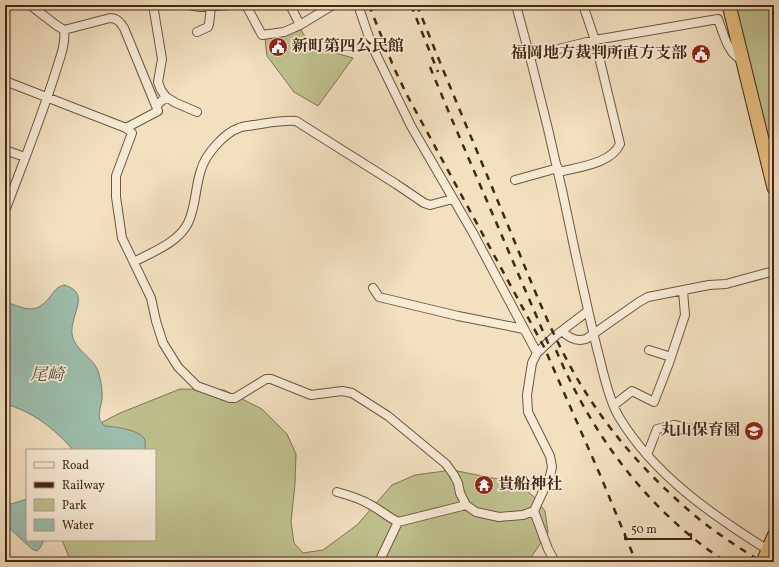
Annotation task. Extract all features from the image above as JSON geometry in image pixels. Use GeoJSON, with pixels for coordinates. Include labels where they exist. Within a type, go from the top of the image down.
{"type":"FeatureCollection","features":[{"type":"Feature","properties":{"kind":"highway"},"geometry":{"type":"LineString","coordinates":[[729,5],[774,188]]}},
{"type":"Feature","properties":{"kind":"highway"},"geometry":{"type":"LineString","coordinates":[[765,556],[774,536]]}},
{"type":"Feature","properties":{"kind":"street"},"geometry":{"type":"LineString","coordinates":[[30,5],[64,30],[110,18],[115,18],[120,22],[124,28],[158,111],[126,128]]}},
{"type":"Feature","properties":{"kind":"street"},"geometry":{"type":"LineString","coordinates":[[153,5],[162,59],[158,82],[161,90],[166,97],[176,104],[196,112]]}},
{"type":"Feature","properties":{"kind":"street"},"geometry":{"type":"LineString","coordinates":[[190,5],[200,7],[229,5]]}},
{"type":"Feature","properties":{"kind":"street"},"geometry":{"type":"LineString","coordinates":[[246,5],[262,35],[284,32],[300,25],[333,5]]}},
{"type":"Feature","properties":{"kind":"street"},"geometry":{"type":"LineString","coordinates":[[290,5],[300,25]]}},
{"type":"Feature","properties":{"kind":"street"},"geometry":{"type":"LineString","coordinates":[[358,5],[372,46],[411,126],[453,199],[537,353]]}},
{"type":"Feature","properties":{"kind":"street"},"geometry":{"type":"LineString","coordinates":[[516,5],[558,170],[588,310],[606,382],[618,416],[638,445],[661,471],[765,556]]}},
{"type":"Feature","properties":{"kind":"street"},"geometry":{"type":"LineString","coordinates":[[516,180],[598,162],[614,154],[620,144],[595,40],[583,5]]}},
{"type":"Feature","properties":{"kind":"street"},"geometry":{"type":"LineString","coordinates":[[197,32],[208,27],[211,7]]}},
{"type":"Feature","properties":{"kind":"street"},"geometry":{"type":"LineString","coordinates":[[530,56],[595,40],[718,19],[731,51],[734,56],[742,59]]}},
{"type":"Feature","properties":{"kind":"street"},"geometry":{"type":"LineString","coordinates":[[5,211],[48,97],[63,48],[65,35],[64,30]]}},
{"type":"Feature","properties":{"kind":"street"},"geometry":{"type":"LineString","coordinates":[[5,81],[126,128],[132,133],[132,137],[118,167],[116,176],[116,197],[122,238],[151,298],[156,322],[163,343],[178,367],[197,386],[230,398],[235,398],[266,379],[271,379],[311,394],[342,391],[352,393],[388,416],[446,464],[454,475],[466,505],[476,512],[498,516],[523,515],[534,511]]}},
{"type":"Feature","properties":{"kind":"street"},"geometry":{"type":"LineString","coordinates":[[156,106],[166,97]]}},
{"type":"Feature","properties":{"kind":"street"},"geometry":{"type":"LineString","coordinates":[[134,262],[178,237],[188,224],[196,199],[200,172],[203,163],[221,140],[239,127],[281,121],[296,121],[424,203],[430,205],[453,199]]}},
{"type":"Feature","properties":{"kind":"street"},"geometry":{"type":"LineString","coordinates":[[5,150],[25,158]]}},
{"type":"Feature","properties":{"kind":"street"},"geometry":{"type":"LineString","coordinates":[[562,331],[569,338],[582,341],[648,297],[709,285],[726,284],[774,271]]}},
{"type":"Feature","properties":{"kind":"street"},"geometry":{"type":"LineString","coordinates":[[373,288],[379,297],[458,316],[524,329]]}},
{"type":"Feature","properties":{"kind":"street"},"geometry":{"type":"LineString","coordinates":[[614,405],[632,391],[654,402],[685,315],[683,291]]}},
{"type":"Feature","properties":{"kind":"street"},"geometry":{"type":"LineString","coordinates":[[554,562],[534,511],[550,476],[552,467],[550,456],[528,412],[527,395],[532,363],[537,353],[588,310]]}},
{"type":"Feature","properties":{"kind":"street"},"geometry":{"type":"LineString","coordinates":[[649,350],[671,357]]}},
{"type":"Feature","properties":{"kind":"street"},"geometry":{"type":"LineString","coordinates":[[647,455],[657,429],[674,425],[701,431]]}},
{"type":"Feature","properties":{"kind":"street"},"geometry":{"type":"LineString","coordinates":[[337,492],[355,497],[370,504],[398,522],[466,505]]}},
{"type":"Feature","properties":{"kind":"street"},"geometry":{"type":"LineString","coordinates":[[379,562],[398,522]]}},
{"type":"Feature","properties":{"kind":"green space"},"geometry":{"type":"Polygon","coordinates":[[[735,5],[774,5],[774,163],[735,5]]]}},
{"type":"Feature","properties":{"kind":"green space"},"geometry":{"type":"Polygon","coordinates":[[[301,30],[311,46],[353,58],[318,106],[294,92],[267,56],[265,39],[301,30]]]}},
{"type":"Feature","properties":{"kind":"green space"},"geometry":{"type":"Polygon","coordinates":[[[180,389],[224,390],[262,409],[287,434],[296,454],[295,484],[291,522],[294,543],[303,553],[323,550],[357,525],[392,485],[415,475],[452,470],[518,483],[533,496],[545,511],[548,532],[528,562],[71,562],[62,541],[156,541],[156,449],[75,449],[91,428],[120,413],[180,389]]]}},
{"type":"Feature","properties":{"kind":"water","name":"尾崎"},"geometry":{"type":"Polygon","coordinates":[[[64,285],[77,293],[78,305],[72,326],[73,340],[96,366],[98,371],[102,387],[99,415],[100,419],[105,426],[126,429],[141,435],[145,439],[145,449],[72,449],[51,428],[34,416],[5,404],[5,302],[24,308],[34,309],[44,303],[59,287],[64,285]]]}},
{"type":"Feature","properties":{"kind":"water"},"geometry":{"type":"Polygon","coordinates":[[[26,499],[26,541],[44,541],[37,551],[32,549],[5,524],[5,506],[26,499]]]}},
{"type":"Feature","properties":{"kind":"railway"},"geometry":{"type":"LineString","coordinates":[[369,5],[394,68],[407,95],[544,347],[601,477],[636,562]]}},
{"type":"Feature","properties":{"kind":"railway"},"geometry":{"type":"LineString","coordinates":[[411,5],[438,72]]}},
{"type":"Feature","properties":{"kind":"railway"},"geometry":{"type":"LineString","coordinates":[[417,5],[542,308],[564,354],[588,396],[623,444],[678,501],[709,527],[762,562]]}},
{"type":"Feature","properties":{"kind":"railway"},"geometry":{"type":"LineString","coordinates":[[430,67],[551,350]]}},
{"type":"Feature","properties":{"kind":"railway"},"geometry":{"type":"LineString","coordinates":[[556,350],[570,381],[587,412],[625,469],[647,495],[672,519],[698,542],[726,562]]}},
{"type":"Feature","properties":{"kind":"place","name":"新町第四公民館"},"geometry":{"type":"Point","coordinates":[278,47]}},
{"type":"Feature","properties":{"kind":"place","name":"福岡地方裁判所直方支部"},"geometry":{"type":"Point","coordinates":[701,54]}},
{"type":"Feature","properties":{"kind":"place","name":"丸山保育園"},"geometry":{"type":"Point","coordinates":[754,431]}},
{"type":"Feature","properties":{"kind":"place","name":"貴船神社"},"geometry":{"type":"Point","coordinates":[484,485]}}]}
